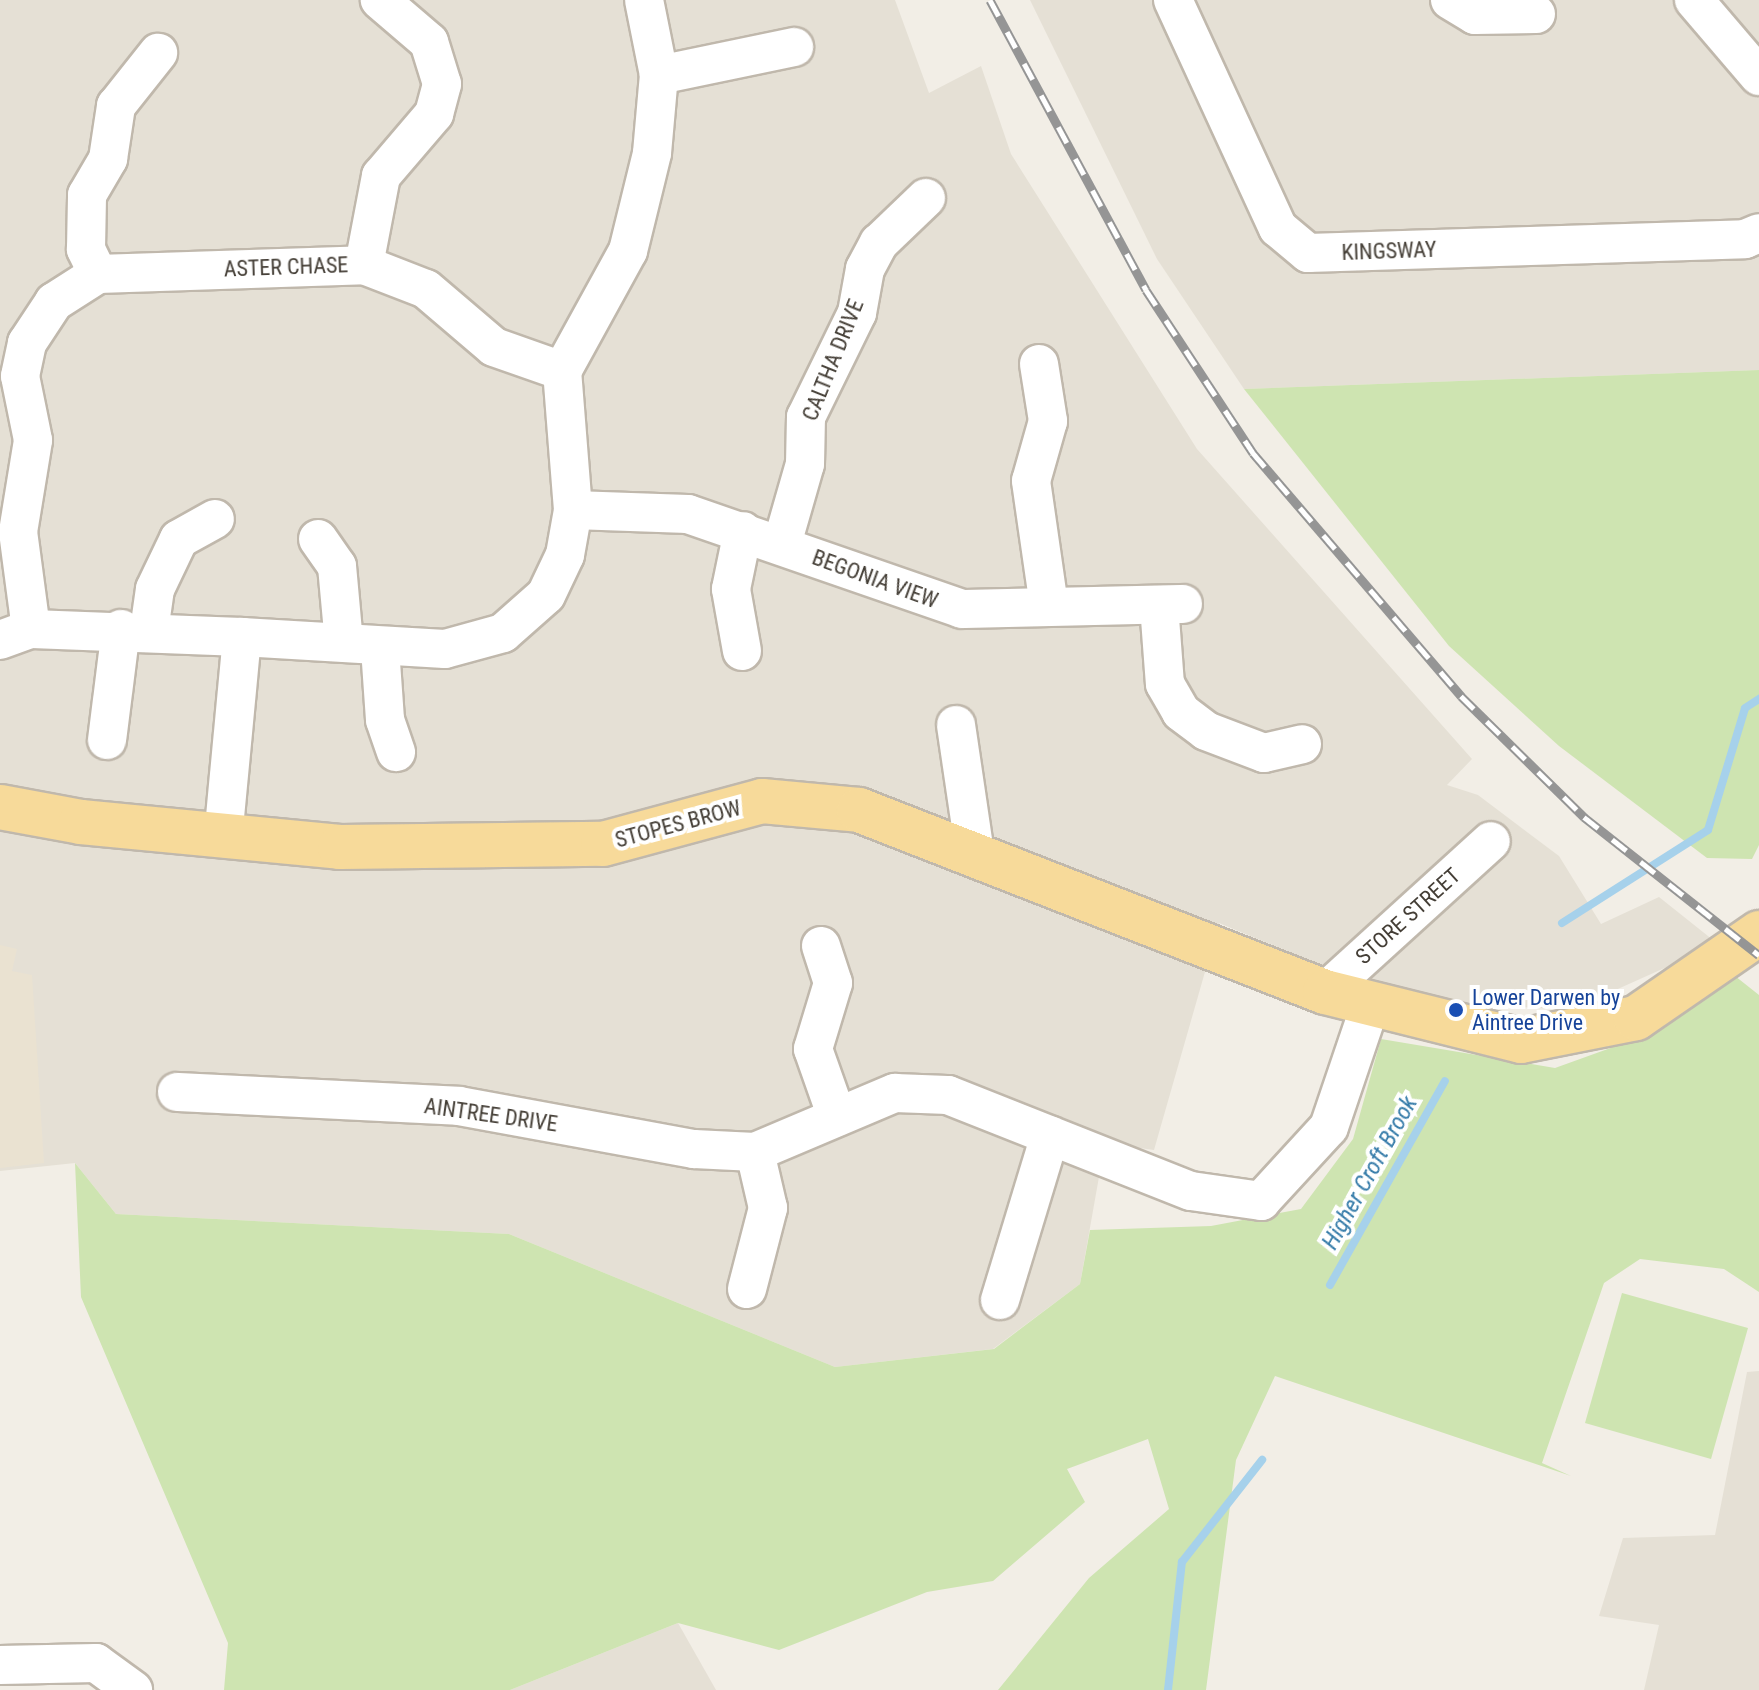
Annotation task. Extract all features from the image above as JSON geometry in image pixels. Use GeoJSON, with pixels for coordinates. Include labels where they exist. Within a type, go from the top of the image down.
{"type":"FeatureCollection","features":[{"type":"Feature","properties":{"kind":"main road","name":"STOPES BROW"},"geometry":{"type":"LineString","coordinates":[[0,807],[223,838],[340,847],[603,844],[762,801],[859,810],[1325,992],[1370,1006],[1521,1041],[1636,1018],[1680,994],[1759,933]]}},
{"type":"Feature","properties":{"kind":"street"},"geometry":{"type":"LineString","coordinates":[[364,265],[381,176],[434,114],[442,84],[429,42],[380,0]]}},
{"type":"Feature","properties":{"kind":"street"},"geometry":{"type":"LineString","coordinates":[[158,53],[116,106],[108,159],[87,195],[86,249],[98,274],[40,318],[10,376],[33,440],[18,532],[15,634],[135,630],[362,646],[466,646],[520,622],[555,579],[573,510],[562,371],[628,251],[654,139],[659,75],[644,0]]}},
{"type":"Feature","properties":{"kind":"street","name":"KINGSWAY"},"geometry":{"type":"LineString","coordinates":[[1173,0],[1278,228],[1308,253],[1745,239],[1759,233]]}},
{"type":"Feature","properties":{"kind":"street"},"geometry":{"type":"LineString","coordinates":[[1450,0],[1475,15],[1536,14]]}},
{"type":"Feature","properties":{"kind":"street"},"geometry":{"type":"LineString","coordinates":[[1694,0],[1759,76]]}},
{"type":"Feature","properties":{"kind":"street"},"geometry":{"type":"LineString","coordinates":[[659,75],[794,47]]}},
{"type":"Feature","properties":{"kind":"street","name":"CALTHA DRIVE"},"geometry":{"type":"LineString","coordinates":[[782,544],[805,464],[806,417],[857,313],[865,269],[879,243],[926,198]]}},
{"type":"Feature","properties":{"kind":"street","name":"ASTER CHASE"},"geometry":{"type":"LineString","coordinates":[[98,274],[364,265],[426,289],[494,347],[562,371]]}},
{"type":"Feature","properties":{"kind":"street"},"geometry":{"type":"LineString","coordinates":[[1039,364],[1048,421],[1031,481],[1049,606]]}},
{"type":"Feature","properties":{"kind":"street","name":"BEGONIA VIEW"},"geometry":{"type":"LineString","coordinates":[[573,510],[688,514],[782,544],[937,604],[1002,610],[1049,606],[1171,605],[1165,684],[1181,712],[1262,769],[1302,744]]}},
{"type":"Feature","properties":{"kind":"street"},"geometry":{"type":"LineString","coordinates":[[107,740],[135,630],[179,539],[215,519]]}},
{"type":"Feature","properties":{"kind":"street"},"geometry":{"type":"LineString","coordinates":[[742,651],[731,589],[743,531]]}},
{"type":"Feature","properties":{"kind":"street"},"geometry":{"type":"LineString","coordinates":[[318,539],[337,566],[396,752]]}},
{"type":"Feature","properties":{"kind":"street"},"geometry":{"type":"LineString","coordinates":[[223,838],[242,637]]}},
{"type":"Feature","properties":{"kind":"street"},"geometry":{"type":"LineString","coordinates":[[956,725],[975,853]]}},
{"type":"Feature","properties":{"kind":"street","name":"STORE STREET"},"geometry":{"type":"LineString","coordinates":[[1325,992],[1491,841]]}},
{"type":"Feature","properties":{"kind":"street"},"geometry":{"type":"LineString","coordinates":[[821,946],[833,983],[813,1049],[837,1117]]}},
{"type":"Feature","properties":{"kind":"street","name":"AINTREE DRIVE"},"geometry":{"type":"LineString","coordinates":[[177,1092],[459,1106],[694,1149],[755,1152],[895,1093],[948,1095],[1191,1191],[1261,1201],[1329,1127],[1370,1006]]}},
{"type":"Feature","properties":{"kind":"street"},"geometry":{"type":"LineString","coordinates":[[1000,1300],[1050,1135]]}},
{"type":"Feature","properties":{"kind":"street"},"geometry":{"type":"LineString","coordinates":[[747,1289],[768,1208],[755,1152]]}},
{"type":"Feature","properties":{"kind":"street"},"geometry":{"type":"LineString","coordinates":[[0,1665],[96,1663],[133,1690]]}},
{"type":"Feature","properties":{"kind":"shaded area"},"geometry":{"type":"Polygon","coordinates":[[[0,0],[895,0],[929,93],[981,66],[1011,154],[1197,449],[1472,759],[1447,785],[1478,795],[1559,856],[1601,924],[1659,897],[1718,944],[1571,1010],[1405,1000],[1219,923],[1154,1150],[1105,1143],[1080,1284],[993,1349],[835,1367],[509,1234],[116,1214],[75,1163],[0,1171],[0,0]]]}},
{"type":"Feature","properties":{"kind":"shaded area"},"geometry":{"type":"Polygon","coordinates":[[[1030,0],[1759,0],[1759,370],[1244,389],[1157,259],[1030,0]]]}},
{"type":"Feature","properties":{"kind":"shaded area"},"geometry":{"type":"Polygon","coordinates":[[[0,945],[17,949],[12,971],[32,975],[44,1163],[0,1168],[0,945]]]}},
{"type":"Feature","properties":{"kind":"shaded area"},"geometry":{"type":"Polygon","coordinates":[[[1759,1371],[1759,1690],[1644,1690],[1659,1625],[1599,1616],[1623,1538],[1715,1535],[1747,1372],[1759,1371]]]}},
{"type":"Feature","properties":{"kind":"shaded area"},"geometry":{"type":"Polygon","coordinates":[[[678,1623],[716,1690],[510,1690],[678,1623]]]}},
{"type":"Feature","properties":{"kind":"green space"},"geometry":{"type":"Polygon","coordinates":[[[1759,370],[1759,845],[1752,859],[1707,858],[1559,746],[1449,646],[1244,389],[1759,370]]]}},
{"type":"Feature","properties":{"kind":"green space"},"geometry":{"type":"Polygon","coordinates":[[[1735,976],[1759,995],[1759,1292],[1724,1269],[1640,1259],[1604,1283],[1542,1463],[1571,1476],[1275,1376],[1236,1460],[1206,1690],[998,1690],[1089,1578],[1169,1509],[1148,1439],[1067,1469],[1085,1502],[993,1581],[927,1592],[779,1650],[678,1623],[510,1690],[224,1690],[228,1643],[81,1297],[75,1163],[116,1214],[509,1234],[835,1367],[994,1349],[1080,1284],[1090,1230],[1211,1226],[1301,1209],[1353,1139],[1381,1039],[1555,1068],[1655,1032],[1735,976]]]}},
{"type":"Feature","properties":{"kind":"green space"},"geometry":{"type":"Polygon","coordinates":[[[1622,1293],[1748,1328],[1711,1459],[1585,1423],[1622,1293]]]}},
{"type":"Feature","properties":{"kind":"waterway","name":"Higher Croft Brook"},"geometry":{"type":"LineString","coordinates":[[1562,923],[1708,830],[1745,708],[1759,699]]}},
{"type":"Feature","properties":{"kind":"waterway","name":"Higher Croft Brook"},"geometry":{"type":"LineString","coordinates":[[1330,1285],[1445,1081]]}},
{"type":"Feature","properties":{"kind":"waterway","name":"Higher Croft Brook"},"geometry":{"type":"LineString","coordinates":[[1168,1690],[1182,1562],[1262,1460]]}},
{"type":"Feature","properties":{"kind":"railway"},"geometry":{"type":"LineString","coordinates":[[990,0],[1146,290],[1253,453],[1461,696],[1584,817],[1759,955]]}},
{"type":"Feature","properties":{"kind":"place","name":"Lower Darwen by Aintree Drive"},"geometry":{"type":"Point","coordinates":[1456,1010]}}]}
